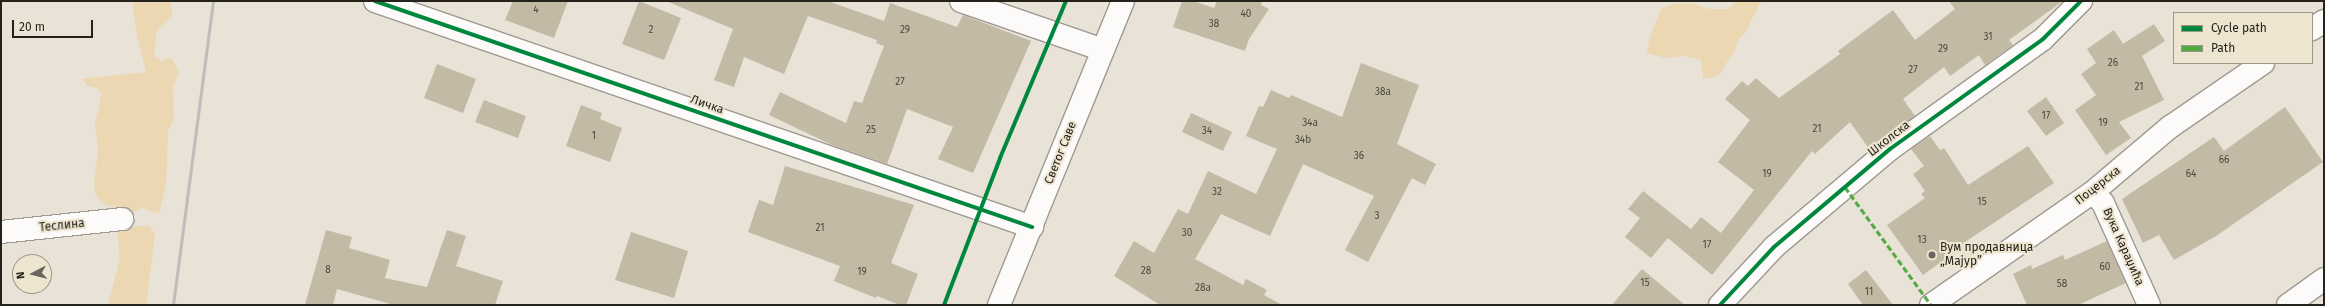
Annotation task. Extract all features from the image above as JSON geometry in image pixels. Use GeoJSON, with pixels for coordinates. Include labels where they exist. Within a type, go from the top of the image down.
{"type":"FeatureCollection","features":[{"type":"Feature","properties":{"kind":"street","name":"Личка"},"geometry":{"type":"LineString","coordinates":[[375,1],[1032,227]]}},
{"type":"Feature","properties":{"kind":"street"},"geometry":{"type":"LineString","coordinates":[[961,1],[1103,50]]}},
{"type":"Feature","properties":{"kind":"street","name":"Светог Саве"},"geometry":{"type":"LineString","coordinates":[[999,305],[1123,1]]}},
{"type":"Feature","properties":{"kind":"street","name":"Школска"},"geometry":{"type":"LineString","coordinates":[[1720,305],[1774,247],[1890,149],[2043,39],[2081,1]]}},
{"type":"Feature","properties":{"kind":"street"},"geometry":{"type":"LineString","coordinates":[[2313,28],[2324,21]]}},
{"type":"Feature","properties":{"kind":"street","name":"Поцерска"},"geometry":{"type":"LineString","coordinates":[[1934,304],[2093,192],[2170,127],[2261,64]]}},
{"type":"Feature","properties":{"kind":"street","name":"Вука Караџића"},"geometry":{"type":"LineString","coordinates":[[2093,192],[2103,203],[2149,305]]}},
{"type":"Feature","properties":{"kind":"street","name":"Теслина"},"geometry":{"type":"LineString","coordinates":[[1,232],[122,219]]}},
{"type":"Feature","properties":{"kind":"street"},"geometry":{"type":"LineString","coordinates":[[2288,305],[2324,279]]}},
{"type":"Feature","properties":{"kind":"shaded area"},"geometry":{"type":"Polygon","coordinates":[[[135,1],[171,1],[172,17],[157,30],[154,56],[162,61],[167,58],[172,59],[179,72],[173,87],[174,119],[168,130],[166,186],[159,214],[143,208],[130,213],[123,211],[102,203],[95,193],[94,183],[98,151],[95,124],[102,93],[96,88],[87,86],[82,79],[146,72],[137,36],[133,9],[135,1]]]}},
{"type":"Feature","properties":{"kind":"shaded area"},"geometry":{"type":"Polygon","coordinates":[[[1738,1],[1761,1],[1745,33],[1738,40],[1735,50],[1718,76],[1703,79],[1701,60],[1684,56],[1665,58],[1647,53],[1650,36],[1662,8],[1674,4],[1691,3],[1710,9],[1727,9],[1738,1]]]}},
{"type":"Feature","properties":{"kind":"shaded area"},"geometry":{"type":"Polygon","coordinates":[[[149,225],[155,234],[146,305],[108,305],[120,259],[117,228],[149,225]]]}},
{"type":"Feature","properties":{"kind":"building"},"geometry":{"type":"Polygon","coordinates":[[[513,1],[568,1],[554,38],[505,20],[513,1]]]}},
{"type":"Feature","properties":{"kind":"building"},"geometry":{"type":"Polygon","coordinates":[[[639,1],[681,18],[664,60],[622,44],[639,1]]]}},
{"type":"Feature","properties":{"kind":"building"},"geometry":{"type":"Polygon","coordinates":[[[666,1],[828,1],[884,21],[890,3],[957,27],[963,15],[1031,41],[973,173],[938,159],[953,127],[907,109],[887,164],[832,145],[769,115],[780,92],[846,123],[854,101],[862,103],[884,46],[876,43],[877,40],[808,16],[784,74],[744,57],[734,87],[714,80],[733,29],[666,1]]]}},
{"type":"Feature","properties":{"kind":"building"},"geometry":{"type":"Polygon","coordinates":[[[1182,1],[1193,1],[1214,8],[1217,1],[1262,1],[1261,5],[1269,9],[1249,39],[1245,51],[1173,27],[1182,1]]]}},
{"type":"Feature","properties":{"kind":"building"},"geometry":{"type":"Polygon","coordinates":[[[1949,1],[2063,1],[2009,40],[2013,45],[1985,65],[1979,55],[1950,76],[1944,67],[1903,99],[1915,116],[1870,150],[1850,122],[1815,154],[1812,151],[1712,275],[1668,238],[1651,258],[1625,237],[1640,218],[1628,209],[1643,191],[1691,229],[1701,217],[1721,233],[1754,190],[1718,162],[1750,120],[1725,99],[1742,81],[1748,86],[1756,78],[1779,98],[1840,54],[1838,51],[1893,10],[1915,40],[1955,9],[1949,1]]]}},
{"type":"Feature","properties":{"kind":"building"},"geometry":{"type":"Polygon","coordinates":[[[2154,24],[2165,41],[2142,56],[2164,100],[2119,122],[2131,138],[2106,155],[2075,110],[2096,95],[2081,74],[2096,63],[2087,49],[2114,30],[2123,44],[2154,24]]]}},
{"type":"Feature","properties":{"kind":"building"},"geometry":{"type":"Polygon","coordinates":[[[1361,63],[1419,85],[1397,144],[1436,164],[1425,185],[1412,178],[1368,262],[1345,250],[1374,196],[1303,164],[1270,236],[1221,214],[1195,259],[1243,285],[1246,279],[1267,290],[1264,295],[1282,305],[1160,305],[1114,276],[1134,241],[1154,253],[1178,209],[1188,214],[1208,171],[1256,194],[1277,149],[1246,136],[1259,106],[1263,107],[1271,90],[1289,98],[1291,95],[1342,117],[1361,63]]]}},
{"type":"Feature","properties":{"kind":"building"},"geometry":{"type":"Polygon","coordinates":[[[437,64],[476,79],[463,113],[424,98],[437,64]]]}},
{"type":"Feature","properties":{"kind":"building"},"geometry":{"type":"Polygon","coordinates":[[[2046,97],[2064,123],[2046,136],[2027,111],[2046,97]]]}},
{"type":"Feature","properties":{"kind":"building"},"geometry":{"type":"Polygon","coordinates":[[[484,100],[526,116],[518,138],[475,122],[484,100]]]}},
{"type":"Feature","properties":{"kind":"building"},"geometry":{"type":"Polygon","coordinates":[[[581,105],[602,113],[600,119],[622,128],[610,162],[566,146],[581,105]]]}},
{"type":"Feature","properties":{"kind":"building"},"geometry":{"type":"Polygon","coordinates":[[[2285,107],[2323,162],[2216,236],[2174,260],[2159,235],[2143,243],[2122,199],[2214,137],[2224,151],[2285,107]]]}},
{"type":"Feature","properties":{"kind":"building"},"geometry":{"type":"Polygon","coordinates":[[[1191,113],[1232,132],[1223,151],[1182,132],[1191,113]]]}},
{"type":"Feature","properties":{"kind":"building"},"geometry":{"type":"Polygon","coordinates":[[[1930,136],[1940,150],[1944,148],[1968,185],[2028,146],[2054,183],[1953,250],[1955,252],[1923,275],[1887,225],[1925,198],[1921,194],[1925,191],[1913,174],[1924,166],[1911,149],[1930,136]]]}},
{"type":"Feature","properties":{"kind":"building"},"geometry":{"type":"Polygon","coordinates":[[[785,166],[914,205],[891,263],[918,274],[906,305],[900,305],[877,296],[876,298],[834,281],[840,266],[748,232],[759,200],[773,205],[785,166]]]}},
{"type":"Feature","properties":{"kind":"building"},"geometry":{"type":"Polygon","coordinates":[[[326,230],[352,237],[349,248],[390,260],[385,278],[427,287],[447,230],[466,236],[456,266],[503,281],[495,305],[394,305],[337,289],[333,305],[305,305],[326,230]]]}},
{"type":"Feature","properties":{"kind":"building"},"geometry":{"type":"Polygon","coordinates":[[[631,232],[688,251],[674,298],[615,280],[631,232]]]}},
{"type":"Feature","properties":{"kind":"building"},"geometry":{"type":"Polygon","coordinates":[[[2107,241],[2126,283],[2078,305],[2027,305],[2013,274],[2031,265],[2032,269],[2063,255],[2065,260],[2107,241]]]}},
{"type":"Feature","properties":{"kind":"building"},"geometry":{"type":"Polygon","coordinates":[[[1642,269],[1685,305],[1612,305],[1642,269]]]}},
{"type":"Feature","properties":{"kind":"building"},"geometry":{"type":"Polygon","coordinates":[[[1866,270],[1893,305],[1863,305],[1848,284],[1866,270]]]}},
{"type":"Feature","properties":{"kind":"railway"},"geometry":{"type":"LineString","coordinates":[[173,305],[213,1]]}},
{"type":"Feature","properties":{"kind":"marked path"},"geometry":{"type":"LineString","coordinates":[[1845,187],[1931,305]]}},
{"type":"Feature","properties":{"kind":"cycle path"},"geometry":{"type":"LineString","coordinates":[[375,1],[1032,227]]}},
{"type":"Feature","properties":{"kind":"cycle path"},"geometry":{"type":"LineString","coordinates":[[944,305],[1000,158],[1066,1]]}},
{"type":"Feature","properties":{"kind":"cycle path"},"geometry":{"type":"LineString","coordinates":[[1720,305],[1774,247],[1890,149],[2043,39],[2081,1]]}},
{"type":"Feature","properties":{"kind":"place","name":"Вум продавница „Мајур”"},"geometry":{"type":"Point","coordinates":[1932,255]}}]}
